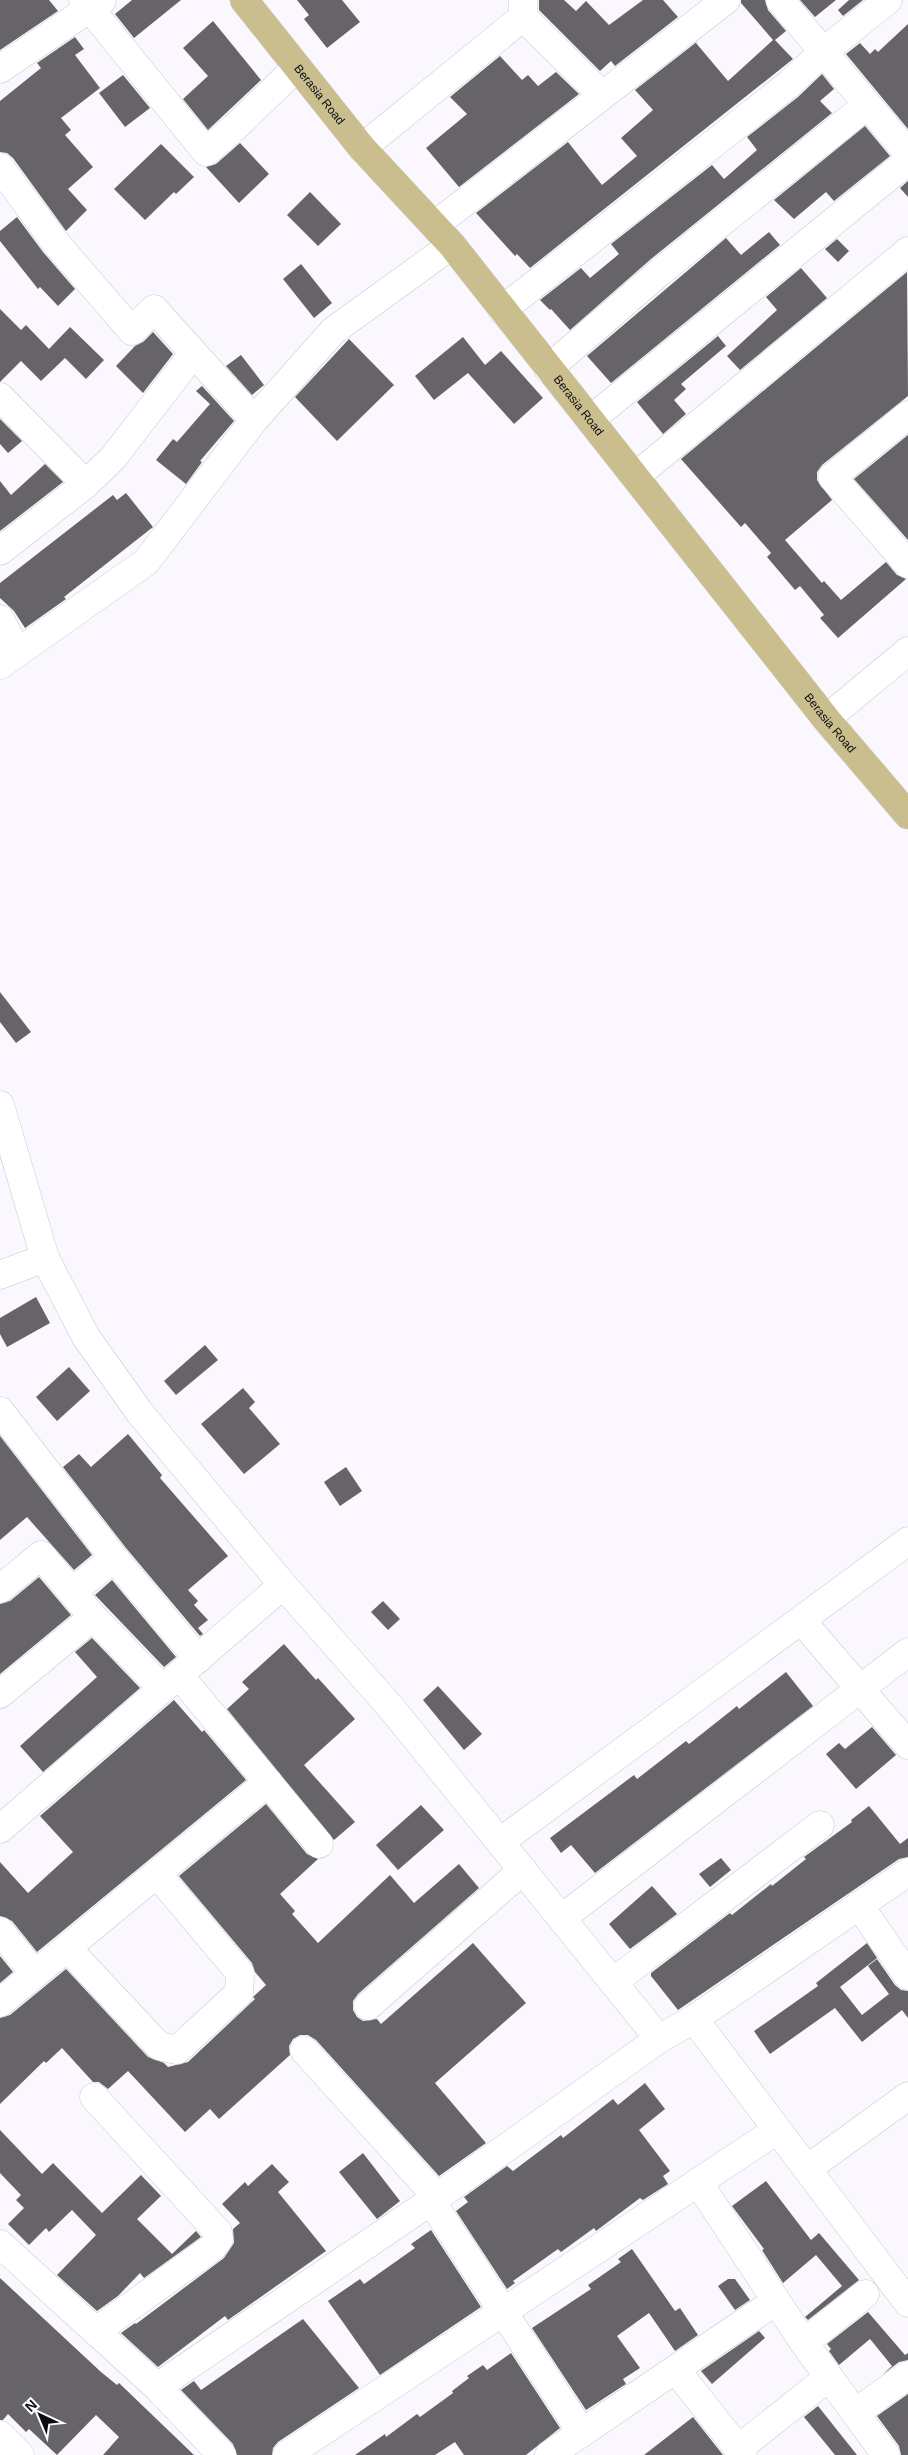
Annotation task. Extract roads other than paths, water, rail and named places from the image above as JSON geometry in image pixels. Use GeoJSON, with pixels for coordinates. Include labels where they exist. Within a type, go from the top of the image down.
{"type":"FeatureCollection","features":[{"type":"Feature","properties":{"kind":"main road","name":"Berasia Road"},"geometry":{"type":"LineString","coordinates":[[244,0],[296,68],[362,148],[443,235],[548,370],[636,476],[826,719],[908,815]]}},
{"type":"Feature","properties":{"kind":"street"},"geometry":{"type":"LineString","coordinates":[[0,619],[9,658],[146,562],[254,420],[332,331],[602,95],[726,0]]}},
{"type":"Feature","properties":{"kind":"street"},"geometry":{"type":"LineString","coordinates":[[780,0],[908,153]]}},
{"type":"Feature","properties":{"kind":"street"},"geometry":{"type":"LineString","coordinates":[[502,310],[788,85],[822,52],[888,0]]}},
{"type":"Feature","properties":{"kind":"street"},"geometry":{"type":"LineString","coordinates":[[0,69],[91,3],[206,152],[234,128],[296,68]]}},
{"type":"Feature","properties":{"kind":"street"},"geometry":{"type":"LineString","coordinates":[[362,148],[523,8],[602,95]]}},
{"type":"Feature","properties":{"kind":"street"},"geometry":{"type":"LineString","coordinates":[[548,370],[661,271],[867,105]]}},
{"type":"Feature","properties":{"kind":"street"},"geometry":{"type":"LineString","coordinates":[[590,420],[908,161]]}},
{"type":"Feature","properties":{"kind":"street"},"geometry":{"type":"LineString","coordinates":[[0,167],[55,242],[132,331],[154,309],[254,420]]}},
{"type":"Feature","properties":{"kind":"street"},"geometry":{"type":"LineString","coordinates":[[636,476],[908,251]]}},
{"type":"Feature","properties":{"kind":"street"},"geometry":{"type":"LineString","coordinates":[[0,551],[86,484],[112,458],[193,354]]}},
{"type":"Feature","properties":{"kind":"street"},"geometry":{"type":"LineString","coordinates":[[0,397],[86,484]]}},
{"type":"Feature","properties":{"kind":"street"},"geometry":{"type":"LineString","coordinates":[[907,419],[832,478],[908,564]]}},
{"type":"Feature","properties":{"kind":"street"},"geometry":{"type":"LineString","coordinates":[[826,719],[908,651]]}},
{"type":"Feature","properties":{"kind":"street"},"geometry":{"type":"LineString","coordinates":[[2,1117],[45,1258],[86,1337],[140,1413],[283,1586],[393,1710],[659,2039]]}},
{"type":"Feature","properties":{"kind":"street"},"geometry":{"type":"LineString","coordinates":[[0,1275],[45,1258]]}},
{"type":"Feature","properties":{"kind":"street"},"geometry":{"type":"LineString","coordinates":[[0,1411],[114,1558],[180,1674],[319,1844]]}},
{"type":"Feature","properties":{"kind":"street"},"geometry":{"type":"LineString","coordinates":[[500,1842],[908,1541]]}},
{"type":"Feature","properties":{"kind":"street"},"geometry":{"type":"LineString","coordinates":[[0,1589],[41,1555],[93,1616],[180,1674]]}},
{"type":"Feature","properties":{"kind":"street"},"geometry":{"type":"LineString","coordinates":[[72,1592],[114,1558]]}},
{"type":"Feature","properties":{"kind":"street"},"geometry":{"type":"LineString","coordinates":[[0,1829],[283,1586]]}},
{"type":"Feature","properties":{"kind":"street"},"geometry":{"type":"LineString","coordinates":[[0,1694],[93,1616]]}},
{"type":"Feature","properties":{"kind":"street"},"geometry":{"type":"LineString","coordinates":[[801,1620],[908,1745]]}},
{"type":"Feature","properties":{"kind":"street"},"geometry":{"type":"LineString","coordinates":[[562,1918],[908,1652]]}},
{"type":"Feature","properties":{"kind":"street"},"geometry":{"type":"LineString","coordinates":[[0,2004],[268,1782]]}},
{"type":"Feature","properties":{"kind":"street"},"geometry":{"type":"LineString","coordinates":[[613,1982],[820,1825]]}},
{"type":"Feature","properties":{"kind":"street"},"geometry":{"type":"LineString","coordinates":[[368,2006],[522,1870]]}},
{"type":"Feature","properties":{"kind":"street"},"geometry":{"type":"LineString","coordinates":[[157,2387],[434,2199],[659,2039],[694,2019],[908,1872]]}},
{"type":"Feature","properties":{"kind":"street"},"geometry":{"type":"LineString","coordinates":[[67,1948],[159,2046],[177,2050],[239,1993],[240,1973],[157,1874]]}},
{"type":"Feature","properties":{"kind":"street"},"geometry":{"type":"LineString","coordinates":[[859,1905],[908,1976]]}},
{"type":"Feature","properties":{"kind":"street"},"geometry":{"type":"LineString","coordinates":[[0,1931],[35,1974]]}},
{"type":"Feature","properties":{"kind":"street"},"geometry":{"type":"LineString","coordinates":[[694,2019],[908,2303]]}},
{"type":"Feature","properties":{"kind":"street"},"geometry":{"type":"LineString","coordinates":[[304,2050],[434,2199],[502,2311],[582,2433]]}},
{"type":"Feature","properties":{"kind":"street"},"geometry":{"type":"LineString","coordinates":[[807,2169],[908,2096]]}},
{"type":"Feature","properties":{"kind":"street"},"geometry":{"type":"LineString","coordinates":[[94,2097],[218,2232],[219,2239],[212,2248],[96,2331]]}},
{"type":"Feature","properties":{"kind":"street"},"geometry":{"type":"LineString","coordinates":[[287,2455],[776,2130]]}},
{"type":"Feature","properties":{"kind":"street"},"geometry":{"type":"LineString","coordinates":[[698,2182],[804,2343],[886,2455]]}},
{"type":"Feature","properties":{"kind":"street"},"geometry":{"type":"LineString","coordinates":[[3,2253],[96,2331],[157,2387],[222,2455]]}},
{"type":"Feature","properties":{"kind":"street"},"geometry":{"type":"LineString","coordinates":[[804,2343],[865,2294]]}},
{"type":"Feature","properties":{"kind":"street"},"geometry":{"type":"LineString","coordinates":[[549,2455],[776,2301]]}},
{"type":"Feature","properties":{"kind":"street"},"geometry":{"type":"LineString","coordinates":[[676,2370],[740,2452],[829,2377]]}},
{"type":"Feature","properties":{"kind":"street"},"geometry":{"type":"LineString","coordinates":[[855,2413],[908,2374]]}},
{"type":"Feature","properties":{"kind":"street"},"geometry":{"type":"LineString","coordinates":[[0,2435],[20,2455]]}}]}
